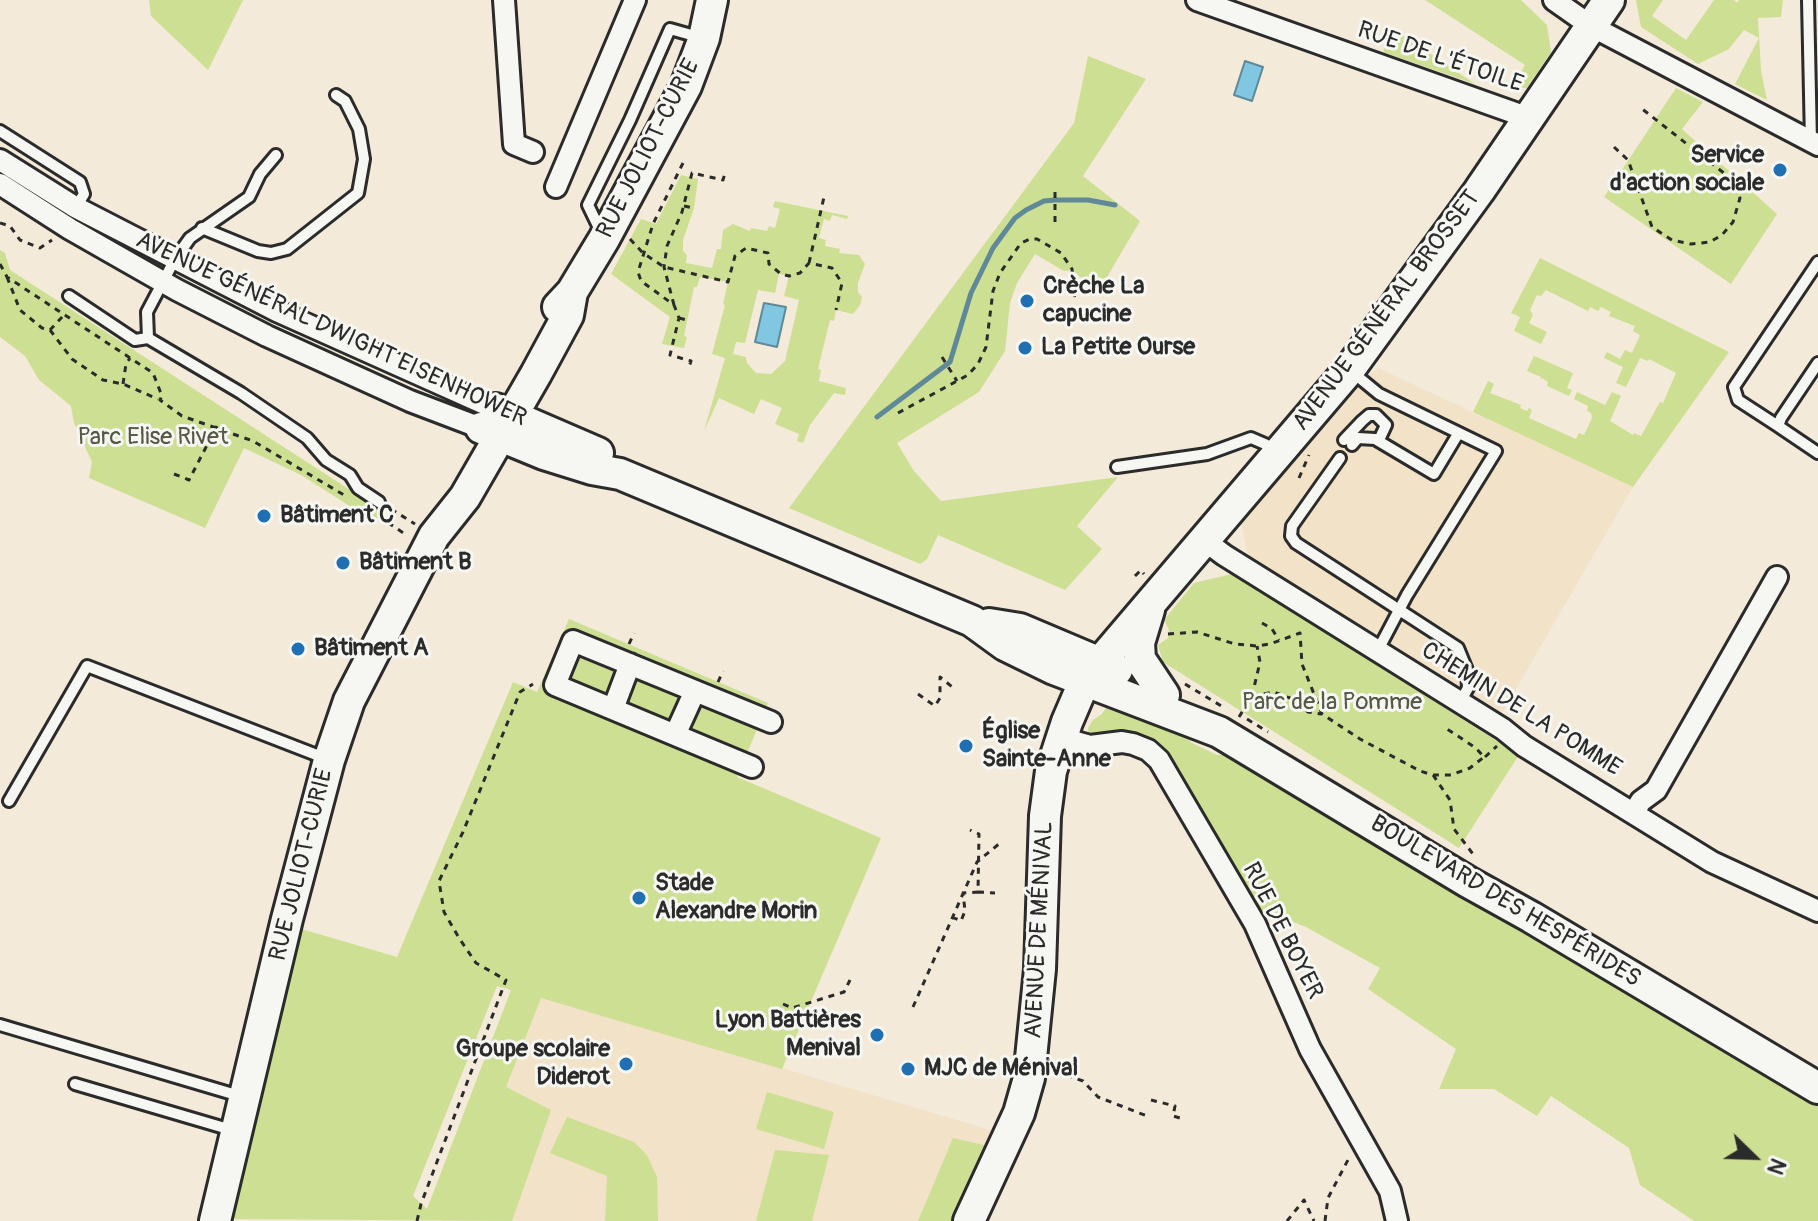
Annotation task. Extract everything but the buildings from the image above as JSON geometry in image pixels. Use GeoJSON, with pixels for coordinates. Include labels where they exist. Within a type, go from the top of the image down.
{"type":"FeatureCollection","features":[{"type":"Feature","properties":{"kind":"main road","name":"RUE JOLIOT-CURIE"},"geometry":{"type":"LineString","coordinates":[[497,423],[556,310],[572,292],[607,233],[686,86],[704,38],[712,0]]}},
{"type":"Feature","properties":{"kind":"main road","name":"AVENUE GÉNÉRAL BROSSET"},"geometry":{"type":"LineString","coordinates":[[1092,671],[1349,370],[1410,288],[1609,0]]}},
{"type":"Feature","properties":{"kind":"main road","name":"RUE JOLIOT-CURIE"},"geometry":{"type":"LineString","coordinates":[[215,1221],[287,919],[329,760],[349,701],[448,493],[536,374],[568,315],[572,292]]}},
{"type":"Feature","properties":{"kind":"main road"},"geometry":{"type":"LineString","coordinates":[[536,374],[536,396],[546,418],[578,444]]}},
{"type":"Feature","properties":{"kind":"main road","name":"AVENUE GÉNÉRAL DWIGHT EISENHOWER"},"geometry":{"type":"LineString","coordinates":[[497,423],[578,444],[597,452],[620,474]]}},
{"type":"Feature","properties":{"kind":"main road","name":"AVENUE GÉNÉRAL DWIGHT EISENHOWER"},"geometry":{"type":"LineString","coordinates":[[497,423],[580,465],[620,474],[972,621],[1005,645],[1054,669],[1092,671]]}},
{"type":"Feature","properties":{"kind":"main road"},"geometry":{"type":"LineString","coordinates":[[1151,604],[1139,643],[1140,659],[1164,695]]}},
{"type":"Feature","properties":{"kind":"main road","name":"BOULEVARD DES HESPÉRIDES"},"geometry":{"type":"LineString","coordinates":[[1092,671],[1164,695],[1191,720]]}},
{"type":"Feature","properties":{"kind":"main road","name":"BOULEVARD DES HESPÉRIDES"},"geometry":{"type":"LineString","coordinates":[[1092,671],[1261,755],[1468,882],[1818,1088]]}},
{"type":"Feature","properties":{"kind":"main road","name":"AVENUE DE MÉNIVAL"},"geometry":{"type":"LineString","coordinates":[[969,1221],[1019,1113],[1029,1078],[1040,969],[1045,816],[1051,771],[1061,738],[1092,671]]}},
{"type":"Feature","properties":{"kind":"street"},"geometry":{"type":"LineString","coordinates":[[504,0],[514,144],[533,152]]}},
{"type":"Feature","properties":{"kind":"street"},"geometry":{"type":"LineString","coordinates":[[556,187],[635,0]]}},
{"type":"Feature","properties":{"kind":"street","name":"RUE DE L'ÉTOILE"},"geometry":{"type":"LineString","coordinates":[[1197,0],[1529,118]]}},
{"type":"Feature","properties":{"kind":"street"},"geometry":{"type":"LineString","coordinates":[[1554,0],[1591,26],[1815,144]]}},
{"type":"Feature","properties":{"kind":"street","name":"AVENUE GÉNÉRAL DWIGHT EISENHOWER"},"geometry":{"type":"LineString","coordinates":[[0,160],[75,207],[497,423]]}},
{"type":"Feature","properties":{"kind":"street","name":"AVENUE GÉNÉRAL DWIGHT EISENHOWER"},"geometry":{"type":"LineString","coordinates":[[0,184],[68,228],[163,282],[296,349],[410,401],[497,423]]}},
{"type":"Feature","properties":{"kind":"street","name":"CHEMIN DE LA POMME"},"geometry":{"type":"LineString","coordinates":[[1204,540],[1503,729],[1524,746],[1712,862],[1818,911]]}},
{"type":"Feature","properties":{"kind":"street"},"geometry":{"type":"LineString","coordinates":[[1634,812],[1641,801],[1656,790],[1777,577]]}},
{"type":"Feature","properties":{"kind":"street"},"geometry":{"type":"LineString","coordinates":[[752,767],[555,685],[573,641],[771,722]]}},
{"type":"Feature","properties":{"kind":"street"},"geometry":{"type":"LineString","coordinates":[[613,709],[630,664]]}},
{"type":"Feature","properties":{"kind":"street"},"geometry":{"type":"LineString","coordinates":[[675,735],[695,691]]}},
{"type":"Feature","properties":{"kind":"street","name":"RUE DE BOYER"},"geometry":{"type":"LineString","coordinates":[[1061,738],[1090,746],[1122,742],[1133,744],[1148,750],[1159,760],[1255,924],[1310,1049],[1390,1191],[1397,1221]]}},
{"type":"Feature","properties":{"kind":"lane"},"geometry":{"type":"LineString","coordinates":[[1808,0],[1815,144]]}},
{"type":"Feature","properties":{"kind":"lane"},"geometry":{"type":"LineString","coordinates":[[202,228],[258,251],[271,253],[287,249],[358,193],[364,159],[359,129],[345,101],[336,95]]}},
{"type":"Feature","properties":{"kind":"lane"},"geometry":{"type":"LineString","coordinates":[[0,131],[80,182],[84,194],[75,207],[68,228]]}},
{"type":"Feature","properties":{"kind":"lane"},"geometry":{"type":"LineString","coordinates":[[148,338],[147,312],[175,259],[190,238],[249,197],[260,174],[276,155]]}},
{"type":"Feature","properties":{"kind":"lane"},"geometry":{"type":"LineString","coordinates":[[1818,262],[1734,387],[1738,400],[1818,453]]}},
{"type":"Feature","properties":{"kind":"lane"},"geometry":{"type":"LineString","coordinates":[[69,296],[135,340],[148,338],[241,393],[307,438],[326,460],[350,475],[358,488],[379,502]]}},
{"type":"Feature","properties":{"kind":"lane"},"geometry":{"type":"LineString","coordinates":[[1778,426],[1818,363]]}},
{"type":"Feature","properties":{"kind":"lane"},"geometry":{"type":"LineString","coordinates":[[1349,370],[1379,394],[1496,451],[1378,650]]}},
{"type":"Feature","properties":{"kind":"lane"},"geometry":{"type":"LineString","coordinates":[[1377,439],[1386,425],[1376,415],[1369,415],[1348,443],[1358,438],[1377,439],[1434,474],[1458,434]]}},
{"type":"Feature","properties":{"kind":"lane"},"geometry":{"type":"LineString","coordinates":[[1117,467],[1207,454],[1251,438],[1277,454]]}},
{"type":"Feature","properties":{"kind":"lane"},"geometry":{"type":"LineString","coordinates":[[1340,458],[1292,526],[1291,536],[1296,543],[1458,648],[1467,670],[1468,688],[1460,702]]}},
{"type":"Feature","properties":{"kind":"lane"},"geometry":{"type":"LineString","coordinates":[[9,801],[87,666],[329,760]]}},
{"type":"Feature","properties":{"kind":"lane"},"geometry":{"type":"LineString","coordinates":[[0,1025],[245,1098]]}},
{"type":"Feature","properties":{"kind":"lane"},"geometry":{"type":"LineString","coordinates":[[75,1084],[237,1132]]}},
{"type":"Feature","properties":{"kind":"path"},"geometry":{"type":"LineString","coordinates":[[1614,147],[1628,160],[1652,227],[1672,240],[1691,244],[1710,242],[1722,235],[1733,222],[1740,198],[1734,181],[1641,108]]}},
{"type":"Feature","properties":{"kind":"path"},"geometry":{"type":"LineString","coordinates":[[674,305],[641,281],[638,272],[653,224],[683,163]]}},
{"type":"Feature","properties":{"kind":"path"},"geometry":{"type":"LineString","coordinates":[[689,367],[691,361],[670,355],[679,318],[664,267],[667,246],[684,206],[692,173],[723,180],[725,173]]}},
{"type":"Feature","properties":{"kind":"path"},"geometry":{"type":"LineString","coordinates":[[1055,194],[1055,224]]}},
{"type":"Feature","properties":{"kind":"path"},"geometry":{"type":"LineString","coordinates":[[607,233],[628,237],[643,253],[664,267],[728,282],[735,256],[746,248],[768,253],[772,269],[789,276],[800,273],[809,263],[824,197]]}},
{"type":"Feature","properties":{"kind":"path"},"geometry":{"type":"LineString","coordinates":[[684,206],[694,208]]}},
{"type":"Feature","properties":{"kind":"path"},"geometry":{"type":"LineString","coordinates":[[0,223],[10,226],[20,240],[40,248],[54,239],[62,244],[68,228]]}},
{"type":"Feature","properties":{"kind":"path"},"geometry":{"type":"LineString","coordinates":[[898,413],[968,375],[978,364],[986,347],[993,291],[1010,255],[1021,243],[1037,239],[1061,253],[1072,269],[1075,302]]}},
{"type":"Feature","properties":{"kind":"path"},"geometry":{"type":"LineString","coordinates":[[809,263],[832,268],[842,283],[836,310]]}},
{"type":"Feature","properties":{"kind":"path"},"geometry":{"type":"LineString","coordinates":[[0,266],[20,310],[42,328],[50,330],[72,359],[103,380],[123,384],[160,400],[182,416],[253,441],[352,500]]}},
{"type":"Feature","properties":{"kind":"path"},"geometry":{"type":"LineString","coordinates":[[7,277],[153,373],[162,396],[160,400]]}},
{"type":"Feature","properties":{"kind":"path"},"geometry":{"type":"LineString","coordinates":[[50,330],[63,316]]}},
{"type":"Feature","properties":{"kind":"path"},"geometry":{"type":"LineString","coordinates":[[679,318],[687,320]]}},
{"type":"Feature","properties":{"kind":"path"},"geometry":{"type":"LineString","coordinates":[[123,384],[130,358]]}},
{"type":"Feature","properties":{"kind":"path"},"geometry":{"type":"LineString","coordinates":[[943,359],[957,381]]}},
{"type":"Feature","properties":{"kind":"path"},"geometry":{"type":"LineString","coordinates":[[174,474],[189,480],[217,426]]}},
{"type":"Feature","properties":{"kind":"path"},"geometry":{"type":"LineString","coordinates":[[379,502],[417,525],[426,538]]}},
{"type":"Feature","properties":{"kind":"path"},"geometry":{"type":"LineString","coordinates":[[377,516],[426,538]]}},
{"type":"Feature","properties":{"kind":"path"},"geometry":{"type":"LineString","coordinates":[[1135,576],[1141,570],[1143,572]]}},
{"type":"Feature","properties":{"kind":"path"},"geometry":{"type":"LineString","coordinates":[[1262,623],[1272,629],[1280,642]]}},
{"type":"Feature","properties":{"kind":"path"},"geometry":{"type":"LineString","coordinates":[[1156,635],[1197,632],[1235,644],[1257,646],[1280,642],[1300,633],[1302,664],[1322,714]]}},
{"type":"Feature","properties":{"kind":"path"},"geometry":{"type":"LineString","coordinates":[[1239,717],[1252,696],[1260,662],[1257,646]]}},
{"type":"Feature","properties":{"kind":"path"},"geometry":{"type":"LineString","coordinates":[[918,694],[935,706],[940,698],[940,677],[956,690]]}},
{"type":"Feature","properties":{"kind":"path"},"geometry":{"type":"LineString","coordinates":[[417,1221],[506,980],[476,963],[459,938],[444,912],[439,881],[463,832],[520,692],[533,684]]}},
{"type":"Feature","properties":{"kind":"path"},"geometry":{"type":"LineString","coordinates":[[1252,696],[1274,692],[1290,698],[1308,712],[1322,714],[1360,739],[1433,775],[1451,775],[1470,768],[1501,743]]}},
{"type":"Feature","properties":{"kind":"path"},"geometry":{"type":"LineString","coordinates":[[1447,729],[1484,757]]}},
{"type":"Feature","properties":{"kind":"path"},"geometry":{"type":"LineString","coordinates":[[1433,775],[1450,800],[1454,829],[1474,853],[1477,865]]}},
{"type":"Feature","properties":{"kind":"path"},"geometry":{"type":"LineString","coordinates":[[970,830],[979,834],[981,860],[978,892]]}},
{"type":"Feature","properties":{"kind":"path"},"geometry":{"type":"LineString","coordinates":[[913,1007],[977,862],[1000,843]]}},
{"type":"Feature","properties":{"kind":"path"},"geometry":{"type":"LineString","coordinates":[[963,893],[995,893]]}},
{"type":"Feature","properties":{"kind":"path"},"geometry":{"type":"LineString","coordinates":[[952,917],[961,921],[965,911],[963,893]]}},
{"type":"Feature","properties":{"kind":"path"},"geometry":{"type":"LineString","coordinates":[[783,1004],[792,1008],[844,992],[850,980]]}},
{"type":"Feature","properties":{"kind":"path"},"geometry":{"type":"LineString","coordinates":[[1050,1069],[1083,1081],[1098,1097],[1147,1116]]}},
{"type":"Feature","properties":{"kind":"path"},"geometry":{"type":"LineString","coordinates":[[1151,1100],[1175,1106],[1173,1116],[1183,1119]]}},
{"type":"Feature","properties":{"kind":"path"},"geometry":{"type":"LineString","coordinates":[[1325,1221],[1328,1198],[1349,1157],[1365,1147]]}},
{"type":"Feature","properties":{"kind":"path"},"geometry":{"type":"LineString","coordinates":[[1287,1221],[1304,1200],[1314,1221]]}},
{"type":"Feature","properties":{"kind":"shaded area"},"geometry":{"type":"Polygon","coordinates":[[[1378,368],[1633,487],[1502,713],[1248,556],[1241,522],[1363,380],[1378,368]]]}},
{"type":"Feature","properties":{"kind":"shaded area","name":"Groupe scolaire Diderot"},"geometry":{"type":"Polygon","coordinates":[[[512,988],[994,1131],[953,1221],[442,1221],[512,988]]]}},
{"type":"Feature","properties":{"kind":"green space"},"geometry":{"type":"Polygon","coordinates":[[[149,0],[243,0],[208,70],[151,16],[149,0]]]}},
{"type":"Feature","properties":{"kind":"green space"},"geometry":{"type":"Polygon","coordinates":[[[1425,0],[1521,0],[1547,25],[1551,52],[1527,88],[1519,88],[1513,85],[1525,65],[1425,0]]]}},
{"type":"Feature","properties":{"kind":"green space"},"geometry":{"type":"Polygon","coordinates":[[[1636,0],[1663,0],[1652,16],[1686,40],[1714,0],[1734,0],[1737,3],[1739,0],[1783,0],[1781,17],[1758,18],[1761,71],[1767,100],[1735,84],[1759,38],[1744,30],[1729,49],[1698,64],[1641,27],[1636,0]]]}},
{"type":"Feature","properties":{"kind":"green space"},"geometry":{"type":"Polygon","coordinates":[[[1396,34],[1404,36],[1475,84],[1383,52],[1388,39],[1396,34]]]}},
{"type":"Feature","properties":{"kind":"green space"},"geometry":{"type":"Polygon","coordinates":[[[1088,56],[1146,79],[1083,176],[1140,221],[1097,294],[1073,270],[1064,271],[1035,254],[1017,283],[1010,303],[1005,351],[979,392],[897,443],[914,471],[941,501],[1118,477],[1077,526],[1102,549],[1065,590],[938,535],[927,559],[920,564],[789,508],[1074,123],[1088,56]]]}},
{"type":"Feature","properties":{"kind":"green space"},"geometry":{"type":"Polygon","coordinates":[[[1676,88],[1703,102],[1682,129],[1777,214],[1731,284],[1604,197],[1676,88]]]}},
{"type":"Feature","properties":{"kind":"green space"},"geometry":{"type":"Polygon","coordinates":[[[681,175],[698,179],[694,208],[683,240],[686,263],[712,268],[717,249],[721,249],[723,230],[733,224],[750,231],[751,228],[767,231],[769,226],[775,228],[780,209],[773,207],[775,201],[848,216],[847,219],[832,215],[830,221],[824,219],[819,238],[826,240],[825,246],[840,249],[839,253],[859,255],[865,264],[858,283],[858,292],[862,297],[860,305],[853,314],[836,310],[834,321],[830,320],[818,369],[821,370],[819,381],[846,388],[845,395],[834,393],[810,425],[803,443],[797,441],[799,434],[775,424],[782,408],[761,399],[754,414],[719,398],[704,431],[725,358],[712,354],[728,282],[700,277],[697,287],[694,287],[684,348],[662,344],[670,317],[611,274],[641,219],[656,224],[681,175]],[[779,274],[775,293],[758,290],[745,343],[736,342],[733,354],[746,357],[756,373],[771,374],[785,361],[799,300],[784,296],[789,276],[779,274]]]}},
{"type":"Feature","properties":{"kind":"green space","name":"Parc Elise Rivet"},"geometry":{"type":"Polygon","coordinates":[[[0,250],[5,253],[10,270],[381,510],[375,522],[301,475],[244,448],[205,528],[89,478],[92,462],[74,423],[71,406],[39,380],[25,356],[0,337],[0,250]]]}},
{"type":"Feature","properties":{"kind":"green space"},"geometry":{"type":"Polygon","coordinates":[[[1540,258],[1729,352],[1633,487],[1473,412],[1488,381],[1494,384],[1490,393],[1521,405],[1520,408],[1527,411],[1529,408],[1532,410],[1529,418],[1576,439],[1579,433],[1584,435],[1592,418],[1587,411],[1588,406],[1574,399],[1577,392],[1605,405],[1612,392],[1621,396],[1610,421],[1633,435],[1641,436],[1660,402],[1663,403],[1676,373],[1649,359],[1640,358],[1626,387],[1616,383],[1623,367],[1604,358],[1607,352],[1620,359],[1625,350],[1632,353],[1640,335],[1633,331],[1635,326],[1609,316],[1611,312],[1601,307],[1598,311],[1590,307],[1588,311],[1546,290],[1541,296],[1537,295],[1530,310],[1533,315],[1529,323],[1547,332],[1541,344],[1514,331],[1520,317],[1511,313],[1540,258]]]}},
{"type":"Feature","properties":{"kind":"green space"},"geometry":{"type":"Polygon","coordinates":[[[1534,356],[1573,373],[1567,388],[1572,390],[1569,396],[1547,386],[1548,382],[1527,371],[1534,356]]]}},
{"type":"Feature","properties":{"kind":"green space","name":"Parc de la Pomme"},"geometry":{"type":"Polygon","coordinates":[[[1232,574],[1519,755],[1459,848],[1163,662],[1158,645],[1168,638],[1169,630],[1164,620],[1194,583],[1232,574]]]}},
{"type":"Feature","properties":{"kind":"green space"},"geometry":{"type":"Polygon","coordinates":[[[569,619],[768,703],[737,777],[881,838],[782,1069],[541,998],[506,1087],[551,1110],[512,1221],[230,1219],[298,928],[397,957],[513,682],[537,692],[569,619]],[[497,986],[413,1196],[427,1209],[511,990],[497,986]]]}},
{"type":"Feature","properties":{"kind":"green space"},"geometry":{"type":"Polygon","coordinates":[[[1117,705],[1189,735],[1190,742],[1217,755],[1225,755],[1818,1101],[1818,1221],[1694,1221],[1640,1185],[1629,1148],[1551,1096],[1537,1116],[1494,1089],[1439,1089],[1456,1049],[1368,989],[1380,968],[1306,927],[1251,906],[1157,746],[1089,738],[1088,728],[1093,720],[1107,706],[1117,705]]]}},
{"type":"Feature","properties":{"kind":"green space"},"geometry":{"type":"Polygon","coordinates":[[[767,1092],[834,1112],[824,1149],[756,1129],[767,1092]]]}},
{"type":"Feature","properties":{"kind":"green space"},"geometry":{"type":"Polygon","coordinates":[[[567,1117],[634,1142],[647,1155],[657,1177],[658,1221],[605,1221],[607,1176],[550,1153],[567,1117]]]}},
{"type":"Feature","properties":{"kind":"green space"},"geometry":{"type":"Polygon","coordinates":[[[953,1138],[988,1146],[953,1221],[918,1221],[953,1138]]]}},
{"type":"Feature","properties":{"kind":"green space"},"geometry":{"type":"Polygon","coordinates":[[[775,1150],[829,1155],[812,1221],[756,1221],[775,1150]]]}},
{"type":"Feature","properties":{"kind":"water"},"geometry":{"type":"Polygon","coordinates":[[[1245,61],[1263,67],[1252,101],[1234,95],[1245,61]]]}},
{"type":"Feature","properties":{"kind":"water"},"geometry":{"type":"Polygon","coordinates":[[[764,303],[786,307],[777,347],[755,342],[764,303]]]}},
{"type":"Feature","properties":{"kind":"waterway"},"geometry":{"type":"LineString","coordinates":[[877,417],[950,362],[971,293],[993,248],[1015,218],[1044,201],[1088,200],[1115,205]]}},
{"type":"Feature","properties":{"kind":"place","name":"Service d'action sociale"},"geometry":{"type":"Point","coordinates":[1780,170]}},
{"type":"Feature","properties":{"kind":"place","name":"Crèche La capucine"},"geometry":{"type":"Point","coordinates":[1027,301]}},
{"type":"Feature","properties":{"kind":"place","name":"La Petite Ourse"},"geometry":{"type":"Point","coordinates":[1025,348]}},
{"type":"Feature","properties":{"kind":"place","name":"Bâtiment C"},"geometry":{"type":"Point","coordinates":[264,516]}},
{"type":"Feature","properties":{"kind":"place","name":"Bâtiment B"},"geometry":{"type":"Point","coordinates":[343,563]}},
{"type":"Feature","properties":{"kind":"place","name":"Bâtiment A"},"geometry":{"type":"Point","coordinates":[298,649]}},
{"type":"Feature","properties":{"kind":"place","name":"Église Sainte-Anne"},"geometry":{"type":"Point","coordinates":[966,746]}},
{"type":"Feature","properties":{"kind":"place","name":"Stade Alexandre Morin"},"geometry":{"type":"Point","coordinates":[639,898]}},
{"type":"Feature","properties":{"kind":"place","name":"Lyon Battières Menival"},"geometry":{"type":"Point","coordinates":[877,1035]}},
{"type":"Feature","properties":{"kind":"place","name":"Groupe scolaire Diderot"},"geometry":{"type":"Point","coordinates":[626,1064]}},
{"type":"Feature","properties":{"kind":"place","name":"MJC de Ménival"},"geometry":{"type":"Point","coordinates":[908,1069]}}]}
